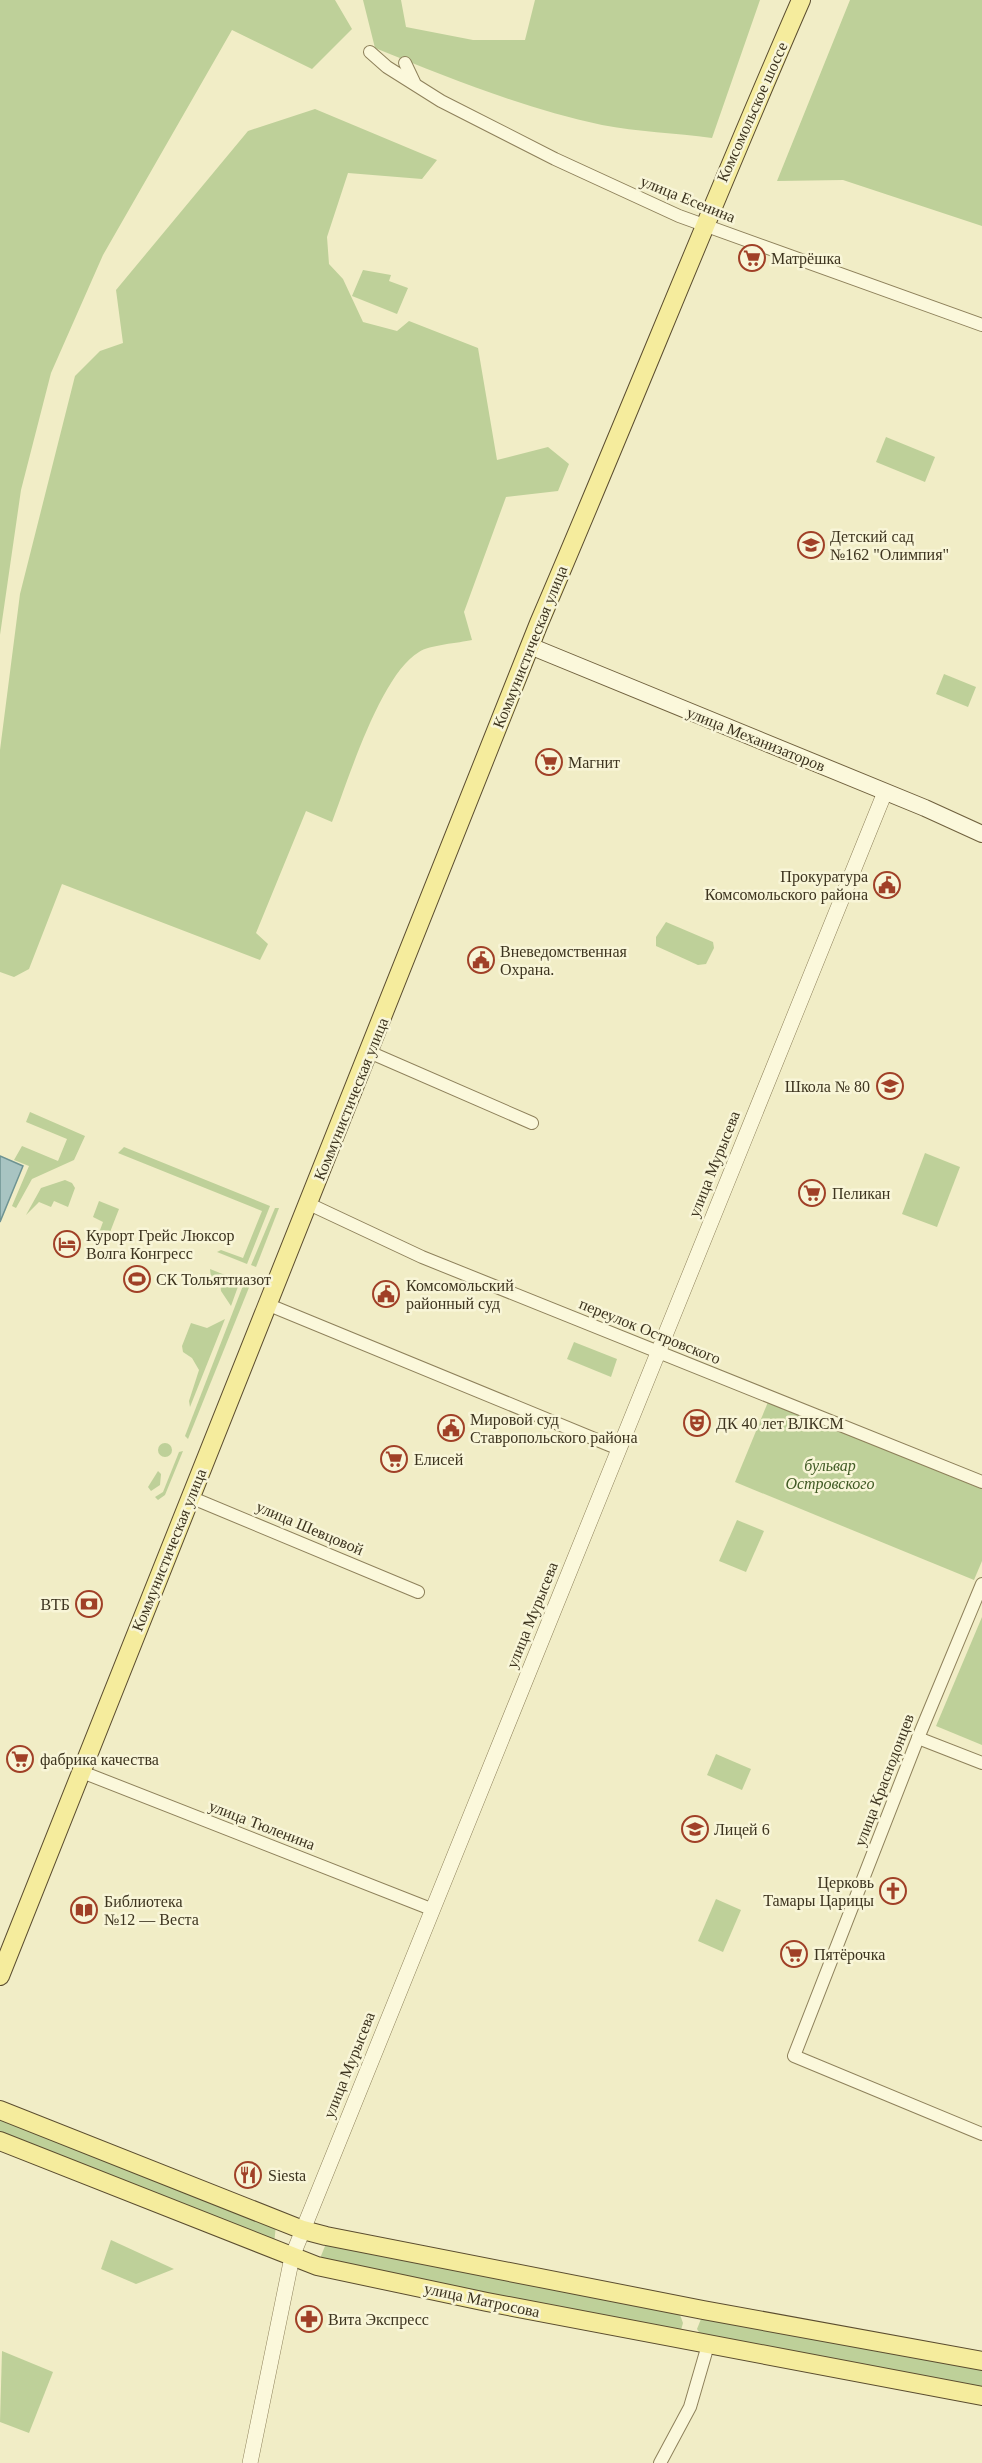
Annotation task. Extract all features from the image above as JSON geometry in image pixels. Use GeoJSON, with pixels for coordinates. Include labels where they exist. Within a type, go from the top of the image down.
{"type":"FeatureCollection","features":[{"type":"Feature","properties":{"kind":"main road","name":"Комсомольское шоссе"},"geometry":{"type":"LineString","coordinates":[[706,224],[801,0]]}},
{"type":"Feature","properties":{"kind":"main road","name":"Коммунистическая улица"},"geometry":{"type":"LineString","coordinates":[[0,1976],[530,646],[706,224]]}},
{"type":"Feature","properties":{"kind":"main road","name":"улица Механизаторов"},"geometry":{"type":"LineString","coordinates":[[530,646],[982,834]]}},
{"type":"Feature","properties":{"kind":"main road","name":"улица Матросова"},"geometry":{"type":"LineString","coordinates":[[0,2109],[303,2230],[691,2308],[982,2361]]}},
{"type":"Feature","properties":{"kind":"main road","name":"улица Матросова"},"geometry":{"type":"LineString","coordinates":[[0,2141],[317,2266],[708,2345],[982,2396]]}},
{"type":"Feature","properties":{"kind":"main road"},"geometry":{"type":"LineString","coordinates":[[684,2340],[691,2308]]}},
{"type":"Feature","properties":{"kind":"street","name":"улица Есенина"},"geometry":{"type":"LineString","coordinates":[[370,52],[441,101],[555,159],[679,216],[982,325]]}},
{"type":"Feature","properties":{"kind":"street"},"geometry":{"type":"LineString","coordinates":[[405,63],[414,84]]}},
{"type":"Feature","properties":{"kind":"street","name":"улица Мурысева"},"geometry":{"type":"LineString","coordinates":[[250,2463],[292,2257],[885,792]]}},
{"type":"Feature","properties":{"kind":"street"},"geometry":{"type":"LineString","coordinates":[[369,1052],[532,1123]]}},
{"type":"Feature","properties":{"kind":"street","name":"переулок Островского"},"geometry":{"type":"LineString","coordinates":[[309,1204],[422,1257],[982,1482]]}},
{"type":"Feature","properties":{"kind":"street"},"geometry":{"type":"LineString","coordinates":[[269,1305],[619,1449]]}},
{"type":"Feature","properties":{"kind":"street","name":"улица Шевцовой"},"geometry":{"type":"LineString","coordinates":[[190,1497],[418,1592]]}},
{"type":"Feature","properties":{"kind":"street","name":"улица Краснодонцев"},"geometry":{"type":"LineString","coordinates":[[982,1584],[918,1738],[794,2056],[982,2134]]}},
{"type":"Feature","properties":{"kind":"street"},"geometry":{"type":"LineString","coordinates":[[918,1738],[982,1763]]}},
{"type":"Feature","properties":{"kind":"street","name":"улица Тюленина"},"geometry":{"type":"LineString","coordinates":[[82,1772],[431,1909]]}},
{"type":"Feature","properties":{"kind":"street"},"geometry":{"type":"LineString","coordinates":[[660,2463],[690,2407],[708,2345]]}},
{"type":"Feature","properties":{"kind":"green space"},"geometry":{"type":"Polygon","coordinates":[[[0,0],[335,0],[352,29],[312,69],[232,30],[103,255],[51,373],[21,490],[0,635],[0,0]]]}},
{"type":"Feature","properties":{"kind":"green space"},"geometry":{"type":"Polygon","coordinates":[[[363,0],[401,0],[406,27],[473,40],[525,40],[535,0],[760,0],[712,138],[615,127],[573,118],[515,101],[375,48],[363,0]]]}},
{"type":"Feature","properties":{"kind":"green space"},"geometry":{"type":"Polygon","coordinates":[[[850,0],[982,0],[982,226],[843,180],[777,181],[850,0]]]}},
{"type":"Feature","properties":{"kind":"green space"},"geometry":{"type":"Polygon","coordinates":[[[315,109],[437,160],[422,179],[348,173],[327,237],[329,264],[343,279],[363,322],[397,331],[409,321],[478,348],[497,460],[548,447],[569,464],[558,491],[506,497],[464,612],[472,640],[424,650],[405,664],[379,704],[332,822],[306,811],[256,933],[268,944],[260,960],[62,884],[29,969],[14,977],[0,972],[0,750],[20,594],[75,376],[100,351],[123,343],[116,290],[248,131],[315,109]]]}},
{"type":"Feature","properties":{"kind":"green space"},"geometry":{"type":"Polygon","coordinates":[[[363,270],[391,275],[389,281],[408,288],[397,314],[352,296],[363,270]]]}},
{"type":"Feature","properties":{"kind":"green space"},"geometry":{"type":"Polygon","coordinates":[[[886,437],[935,457],[925,482],[876,462],[886,437]]]}},
{"type":"Feature","properties":{"kind":"green space"},"geometry":{"type":"Polygon","coordinates":[[[944,674],[976,687],[968,707],[936,694],[944,674]]]}},
{"type":"Feature","properties":{"kind":"green space"},"geometry":{"type":"Polygon","coordinates":[[[666,922],[713,942],[714,948],[706,964],[698,965],[656,946],[656,937],[666,922]]]}},
{"type":"Feature","properties":{"kind":"green space"},"geometry":{"type":"Polygon","coordinates":[[[30,1112],[85,1136],[74,1160],[32,1179],[16,1208],[12,1206],[29,1166],[14,1160],[22,1146],[58,1161],[67,1139],[26,1122],[30,1112]]]}},
{"type":"Feature","properties":{"kind":"green space"},"geometry":{"type":"Polygon","coordinates":[[[124,1147],[270,1206],[247,1264],[217,1252],[221,1250],[243,1258],[262,1211],[118,1153],[124,1147]]]}},
{"type":"Feature","properties":{"kind":"green space"},"geometry":{"type":"Polygon","coordinates":[[[925,1153],[960,1167],[937,1227],[902,1214],[925,1153]]]}},
{"type":"Feature","properties":{"kind":"green space"},"geometry":{"type":"Polygon","coordinates":[[[65,1180],[72,1183],[75,1188],[68,1207],[54,1201],[51,1207],[39,1202],[26,1215],[41,1188],[65,1180]]]}},
{"type":"Feature","properties":{"kind":"green space"},"geometry":{"type":"Polygon","coordinates":[[[99,1201],[119,1209],[105,1245],[96,1241],[103,1222],[93,1217],[99,1201]]]}},
{"type":"Feature","properties":{"kind":"green space"},"geometry":{"type":"Polygon","coordinates":[[[275,1208],[279,1208],[256,1267],[251,1265],[275,1208]]]}},
{"type":"Feature","properties":{"kind":"green space"},"geometry":{"type":"Polygon","coordinates":[[[210,1269],[240,1281],[231,1306],[221,1291],[220,1282],[211,1277],[210,1269]]]}},
{"type":"Feature","properties":{"kind":"green space"},"geometry":{"type":"Polygon","coordinates":[[[244,1283],[250,1285],[188,1439],[185,1436],[244,1283]]]}},
{"type":"Feature","properties":{"kind":"green space"},"geometry":{"type":"Polygon","coordinates":[[[225,1319],[190,1407],[189,1401],[199,1370],[192,1358],[183,1352],[182,1346],[191,1323],[207,1328],[225,1319]]]}},
{"type":"Feature","properties":{"kind":"green space"},"geometry":{"type":"Polygon","coordinates":[[[574,1342],[617,1359],[611,1377],[567,1359],[574,1342]]]}},
{"type":"Feature","properties":{"kind":"green space","name":"бульвар Островского"},"geometry":{"type":"Polygon","coordinates":[[[768,1402],[982,1489],[982,1561],[974,1580],[735,1482],[768,1402]]]}},
{"type":"Feature","properties":{"kind":"green space"},"geometry":{"type":"Polygon","coordinates":[[[165,1443],[170,1445],[172,1450],[170,1455],[165,1457],[160,1455],[158,1450],[160,1445],[165,1443]]]}},
{"type":"Feature","properties":{"kind":"green space"},"geometry":{"type":"Polygon","coordinates":[[[183,1451],[165,1495],[158,1500],[155,1497],[163,1492],[179,1452],[183,1451]]]}},
{"type":"Feature","properties":{"kind":"green space"},"geometry":{"type":"Polygon","coordinates":[[[158,1471],[161,1474],[160,1485],[151,1491],[148,1487],[158,1471]]]}},
{"type":"Feature","properties":{"kind":"green space"},"geometry":{"type":"Polygon","coordinates":[[[737,1520],[764,1531],[746,1572],[719,1561],[737,1520]]]}},
{"type":"Feature","properties":{"kind":"green space"},"geometry":{"type":"Polygon","coordinates":[[[982,1617],[982,1745],[936,1726],[982,1617]]]}},
{"type":"Feature","properties":{"kind":"green space"},"geometry":{"type":"Polygon","coordinates":[[[716,1754],[751,1769],[742,1790],[707,1775],[716,1754]]]}},
{"type":"Feature","properties":{"kind":"green space"},"geometry":{"type":"Polygon","coordinates":[[[716,1899],[741,1910],[723,1952],[698,1941],[716,1899]]]}},
{"type":"Feature","properties":{"kind":"green space"},"geometry":{"type":"Polygon","coordinates":[[[0,2115],[276,2225],[274,2244],[0,2134],[0,2115]]]}},
{"type":"Feature","properties":{"kind":"green space"},"geometry":{"type":"Polygon","coordinates":[[[111,2240],[174,2269],[136,2284],[101,2269],[111,2240]]]}},
{"type":"Feature","properties":{"kind":"green space"},"geometry":{"type":"Polygon","coordinates":[[[327,2241],[679,2312],[683,2323],[681,2330],[319,2261],[327,2241]]]}},
{"type":"Feature","properties":{"kind":"green space"},"geometry":{"type":"Polygon","coordinates":[[[701,2319],[982,2368],[982,2389],[702,2337],[697,2329],[701,2319]]]}},
{"type":"Feature","properties":{"kind":"green space"},"geometry":{"type":"Polygon","coordinates":[[[2,2351],[53,2372],[29,2433],[0,2422],[2,2351]]]}},
{"type":"Feature","properties":{"kind":"water"},"geometry":{"type":"Polygon","coordinates":[[[0,1156],[23,1166],[0,1222],[0,1156]]]}},
{"type":"Feature","properties":{"kind":"place","name":"Матрёшка"},"geometry":{"type":"Point","coordinates":[752,258]}},
{"type":"Feature","properties":{"kind":"place","name":"Детский сад №162 \"Олимпия\""},"geometry":{"type":"Point","coordinates":[811,545]}},
{"type":"Feature","properties":{"kind":"place","name":"Магнит"},"geometry":{"type":"Point","coordinates":[549,762]}},
{"type":"Feature","properties":{"kind":"place","name":"Прокуратура Комсомольского района"},"geometry":{"type":"Point","coordinates":[887,885]}},
{"type":"Feature","properties":{"kind":"place","name":"Вневедомственная Охрана."},"geometry":{"type":"Point","coordinates":[481,960]}},
{"type":"Feature","properties":{"kind":"place","name":"Школа № 80"},"geometry":{"type":"Point","coordinates":[890,1086]}},
{"type":"Feature","properties":{"kind":"place","name":"Пеликан"},"geometry":{"type":"Point","coordinates":[812,1193]}},
{"type":"Feature","properties":{"kind":"place","name":"Курорт Грейс Люксор Волга Конгресс"},"geometry":{"type":"Point","coordinates":[67,1244]}},
{"type":"Feature","properties":{"kind":"place","name":"СК Тольяттиазот"},"geometry":{"type":"Point","coordinates":[137,1279]}},
{"type":"Feature","properties":{"kind":"place","name":"Комсомольский районный суд"},"geometry":{"type":"Point","coordinates":[386,1294]}},
{"type":"Feature","properties":{"kind":"place","name":"ДК 40 лет ВЛКСМ"},"geometry":{"type":"Point","coordinates":[697,1423]}},
{"type":"Feature","properties":{"kind":"place","name":"Мировой суд Ставропольского района"},"geometry":{"type":"Point","coordinates":[451,1428]}},
{"type":"Feature","properties":{"kind":"place","name":"Елисей"},"geometry":{"type":"Point","coordinates":[394,1459]}},
{"type":"Feature","properties":{"kind":"place","name":"ВТБ"},"geometry":{"type":"Point","coordinates":[89,1604]}},
{"type":"Feature","properties":{"kind":"place","name":"фабрика качества"},"geometry":{"type":"Point","coordinates":[20,1759]}},
{"type":"Feature","properties":{"kind":"place","name":"Лицей 6"},"geometry":{"type":"Point","coordinates":[695,1829]}},
{"type":"Feature","properties":{"kind":"place","name":"Церковь Тамары Царицы"},"geometry":{"type":"Point","coordinates":[893,1891]}},
{"type":"Feature","properties":{"kind":"place","name":"Библиотека №12 — Веста"},"geometry":{"type":"Point","coordinates":[84,1910]}},
{"type":"Feature","properties":{"kind":"place","name":"Пятёрочка"},"geometry":{"type":"Point","coordinates":[794,1954]}},
{"type":"Feature","properties":{"kind":"place","name":"Siesta"},"geometry":{"type":"Point","coordinates":[248,2175]}},
{"type":"Feature","properties":{"kind":"place","name":"Вита Экспресс"},"geometry":{"type":"Point","coordinates":[309,2319]}}]}
